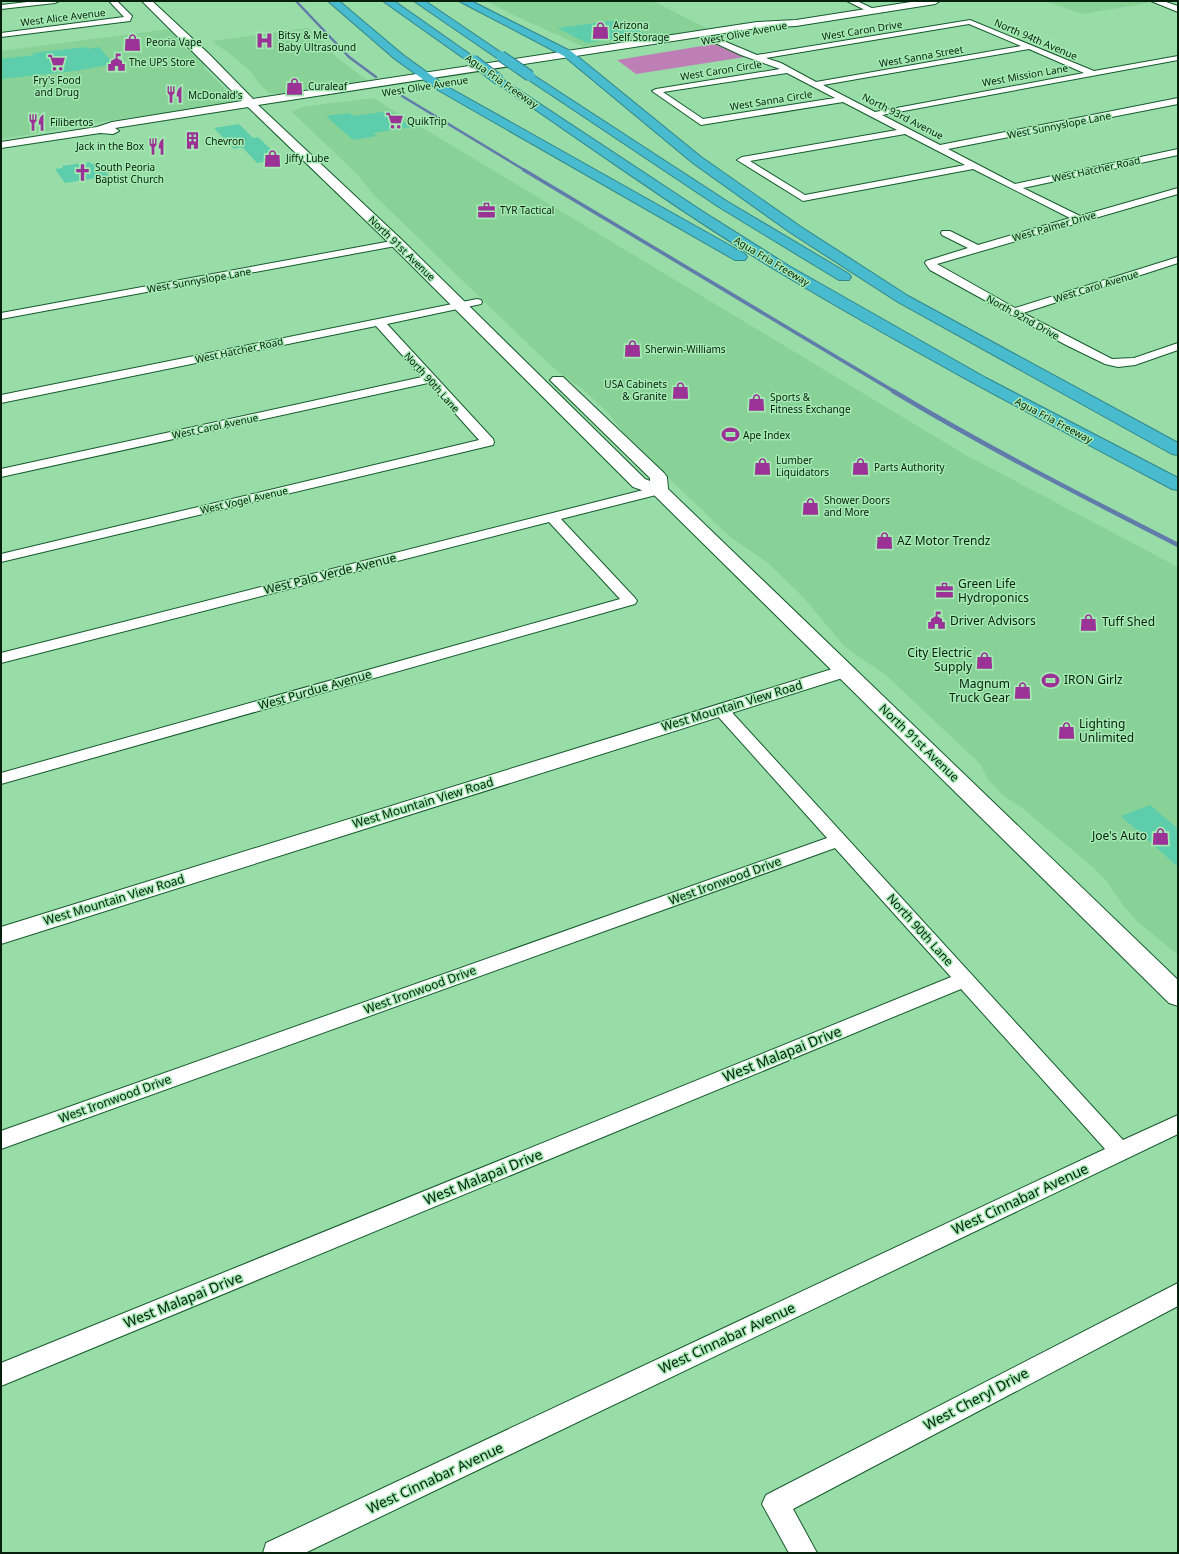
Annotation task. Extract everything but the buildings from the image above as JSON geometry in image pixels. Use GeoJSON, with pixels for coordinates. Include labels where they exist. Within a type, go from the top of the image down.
{"type":"FeatureCollection","features":[{"type":"Feature","properties":{"kind":"highway"},"geometry":{"type":"LineString","coordinates":[[333,1],[436,84],[714,243],[921,356],[981,381]]}},
{"type":"Feature","properties":{"kind":"highway","name":"Agua Fria Freeway"},"geometry":{"type":"LineString","coordinates":[[388,1],[500,80],[706,220],[827,294],[981,381],[1178,484]]}},
{"type":"Feature","properties":{"kind":"highway","name":"Agua Fria Freeway"},"geometry":{"type":"LineString","coordinates":[[419,1],[702,191],[789,246],[898,307],[1178,451]]}},
{"type":"Feature","properties":{"kind":"highway"},"geometry":{"type":"LineString","coordinates":[[464,1],[573,58],[697,160],[796,230],[872,280],[934,317],[1178,451]]}},
{"type":"Feature","properties":{"kind":"main road","name":"North 91st Avenue"},"geometry":{"type":"LineString","coordinates":[[147,1],[205,56],[254,107],[310,154],[346,194],[397,243],[473,303],[544,388],[639,483],[659,490],[1178,996]]}},
{"type":"Feature","properties":{"kind":"main road"},"geometry":{"type":"LineString","coordinates":[[161,1],[213,50]]}},
{"type":"Feature","properties":{"kind":"main road","name":"West Olive Avenue"},"geometry":{"type":"LineString","coordinates":[[273,105],[424,75],[631,53],[765,31],[796,23],[935,1]]}},
{"type":"Feature","properties":{"kind":"main road","name":"West Olive Avenue"},"geometry":{"type":"LineString","coordinates":[[1,145],[100,130],[119,132],[254,107],[463,80],[702,34],[757,25],[796,23]]}},
{"type":"Feature","properties":{"kind":"main road"},"geometry":{"type":"LineString","coordinates":[[631,53],[658,45],[701,36],[703,35],[702,34]]}},
{"type":"Feature","properties":{"kind":"main road"},"geometry":{"type":"LineString","coordinates":[[258,91],[273,105]]}},
{"type":"Feature","properties":{"kind":"main road"},"geometry":{"type":"LineString","coordinates":[[346,194],[362,191]]}},
{"type":"Feature","properties":{"kind":"main road"},"geometry":{"type":"LineString","coordinates":[[397,243],[413,240]]}},
{"type":"Feature","properties":{"kind":"main road","name":"North 91st Avenue"},"geometry":{"type":"LineString","coordinates":[[545,368],[658,477],[659,490]]}},
{"type":"Feature","properties":{"kind":"main road"},"geometry":{"type":"LineString","coordinates":[[544,388],[562,384]]}},
{"type":"Feature","properties":{"kind":"street"},"geometry":{"type":"LineString","coordinates":[[1,7],[55,1]]}},
{"type":"Feature","properties":{"kind":"street","name":"West Alice Avenue"},"geometry":{"type":"LineString","coordinates":[[1,35],[127,19],[128,16],[112,1]]}},
{"type":"Feature","properties":{"kind":"street"},"geometry":{"type":"LineString","coordinates":[[851,1],[874,11]]}},
{"type":"Feature","properties":{"kind":"street"},"geometry":{"type":"LineString","coordinates":[[1155,1],[1178,9]]}},
{"type":"Feature","properties":{"kind":"street","name":"North 94th Avenue"},"geometry":{"type":"LineString","coordinates":[[970,22],[1094,74]]}},
{"type":"Feature","properties":{"kind":"street","name":"West Caron Drive"},"geometry":{"type":"LineString","coordinates":[[757,57],[970,22]]}},
{"type":"Feature","properties":{"kind":"street","name":"North 93rd Avenue"},"geometry":{"type":"LineString","coordinates":[[714,39],[788,70],[1079,219]]}},
{"type":"Feature","properties":{"kind":"street","name":"West Sanna Street"},"geometry":{"type":"LineString","coordinates":[[816,84],[1030,47]]}},
{"type":"Feature","properties":{"kind":"street","name":"West Mission Lane"},"geometry":{"type":"LineString","coordinates":[[875,114],[1178,58]]}},
{"type":"Feature","properties":{"kind":"street","name":"West Caron Circle"},"geometry":{"type":"LineString","coordinates":[[701,122],[656,91],[788,70]]}},
{"type":"Feature","properties":{"kind":"street","name":"West Sanna Circle"},"geometry":{"type":"LineString","coordinates":[[701,122],[845,99]]}},
{"type":"Feature","properties":{"kind":"street","name":"West Sunnyslope Lane"},"geometry":{"type":"LineString","coordinates":[[941,148],[1178,101]]}},
{"type":"Feature","properties":{"kind":"street"},"geometry":{"type":"LineString","coordinates":[[908,131],[742,160],[803,198],[975,166]]}},
{"type":"Feature","properties":{"kind":"street","name":"West Hatcher Road"},"geometry":{"type":"LineString","coordinates":[[1014,187],[1178,152]]}},
{"type":"Feature","properties":{"kind":"street","name":"West Palmer Drive"},"geometry":{"type":"LineString","coordinates":[[930,263],[977,248],[1178,191]]}},
{"type":"Feature","properties":{"kind":"street"},"geometry":{"type":"LineString","coordinates":[[946,233],[977,248]]}},
{"type":"Feature","properties":{"kind":"street","name":"West Sunnyslope Lane"},"geometry":{"type":"LineString","coordinates":[[1,316],[397,243]]}},
{"type":"Feature","properties":{"kind":"street","name":"West Carol Avenue"},"geometry":{"type":"LineString","coordinates":[[1014,312],[1178,260]]}},
{"type":"Feature","properties":{"kind":"street","name":"North 92nd Drive"},"geometry":{"type":"LineString","coordinates":[[930,263],[934,268],[1089,352],[1120,364],[1131,362],[1178,346]]}},
{"type":"Feature","properties":{"kind":"street","name":"West Hatcher Road"},"geometry":{"type":"LineString","coordinates":[[1,398],[473,303]]}},
{"type":"Feature","properties":{"kind":"street","name":"North 90th Lane"},"geometry":{"type":"LineString","coordinates":[[378,322],[488,442]]}},
{"type":"Feature","properties":{"kind":"street","name":"West Carol Avenue"},"geometry":{"type":"LineString","coordinates":[[1,473],[429,379]]}},
{"type":"Feature","properties":{"kind":"street","name":"West Vogel Avenue"},"geometry":{"type":"LineString","coordinates":[[1,558],[488,442]]}},
{"type":"Feature","properties":{"kind":"street","name":"West Palo Verde Avenue"},"geometry":{"type":"LineString","coordinates":[[1,658],[659,490]]}},
{"type":"Feature","properties":{"kind":"street","name":"West Purdue Avenue"},"geometry":{"type":"LineString","coordinates":[[1,779],[630,600],[552,517]]}},
{"type":"Feature","properties":{"kind":"street","name":"West Mountain View Road"},"geometry":{"type":"LineString","coordinates":[[1,936],[845,671]]}},
{"type":"Feature","properties":{"kind":"street","name":"North 90th Lane"},"geometry":{"type":"LineString","coordinates":[[721,710],[1120,1151]]}},
{"type":"Feature","properties":{"kind":"street","name":"West Ironwood Drive"},"geometry":{"type":"LineString","coordinates":[[1,1140],[839,840]]}},
{"type":"Feature","properties":{"kind":"street","name":"West Malapai Drive"},"geometry":{"type":"LineString","coordinates":[[1,1375],[964,979]]}},
{"type":"Feature","properties":{"kind":"street","name":"West Cinnabar Avenue"},"geometry":{"type":"LineString","coordinates":[[276,1553],[1178,1124]]}},
{"type":"Feature","properties":{"kind":"street","name":"West Cheryl Drive"},"geometry":{"type":"LineString","coordinates":[[804,1553],[774,1504],[1178,1294]]}},
{"type":"Feature","properties":{"kind":"shaded area"},"geometry":{"type":"Polygon","coordinates":[[[487,1],[653,1],[708,29],[584,47],[509,13],[487,1]]]}},
{"type":"Feature","properties":{"kind":"shaded area"},"geometry":{"type":"Polygon","coordinates":[[[1045,1],[1143,1],[1149,3],[1082,14],[1045,1]]]}},
{"type":"Feature","properties":{"kind":"shaded area"},"geometry":{"type":"Polygon","coordinates":[[[308,28],[340,60],[368,81],[281,94],[269,93],[259,84],[251,72],[212,41],[308,28]]]}},
{"type":"Feature","properties":{"kind":"shaded area"},"geometry":{"type":"Polygon","coordinates":[[[169,29],[184,47],[202,61],[205,69],[234,98],[234,101],[224,105],[118,119],[1,139],[1,51],[169,29]]]}},
{"type":"Feature","properties":{"kind":"shaded area"},"geometry":{"type":"Polygon","coordinates":[[[714,44],[745,57],[636,74],[617,60],[714,44]]]}},
{"type":"Feature","properties":{"kind":"shaded area"},"geometry":{"type":"Polygon","coordinates":[[[373,98],[964,454],[1178,567],[1178,955],[1138,922],[1122,904],[1106,880],[1089,864],[1022,808],[1004,796],[989,781],[980,764],[888,677],[844,646],[804,598],[768,563],[730,537],[631,442],[609,414],[585,391],[558,372],[528,344],[373,194],[359,176],[292,112],[301,107],[373,98]]]}},
{"type":"Feature","properties":{"kind":"waterway"},"geometry":{"type":"LineString","coordinates":[[296,1],[349,57],[376,77]]}},
{"type":"Feature","properties":{"kind":"waterway"},"geometry":{"type":"LineString","coordinates":[[402,96],[526,171]]}},
{"type":"Feature","properties":{"kind":"waterway"},"geometry":{"type":"LineString","coordinates":[[524,170],[895,392]]}},
{"type":"Feature","properties":{"kind":"waterway"},"geometry":{"type":"LineString","coordinates":[[893,391],[928,412],[1070,490],[1178,545]]}},
{"type":"Feature","properties":{"kind":"place","name":"Arizona Self Storage"},"geometry":{"type":"Point","coordinates":[600,31]}},
{"type":"Feature","properties":{"kind":"place","name":"Bitsy & Me Baby Ultrasound"},"geometry":{"type":"Point","coordinates":[265,41]}},
{"type":"Feature","properties":{"kind":"place","name":"Peoria Vape"},"geometry":{"type":"Point","coordinates":[133,42]}},
{"type":"Feature","properties":{"kind":"place","name":"The UPS Store"},"geometry":{"type":"Point","coordinates":[116,62]}},
{"type":"Feature","properties":{"kind":"place","name":"Fry's Food and Drug"},"geometry":{"type":"Point","coordinates":[57,63]}},
{"type":"Feature","properties":{"kind":"place","name":"Curaleaf"},"geometry":{"type":"Point","coordinates":[295,86]}},
{"type":"Feature","properties":{"kind":"place","name":"McDonald's"},"geometry":{"type":"Point","coordinates":[175,95]}},
{"type":"Feature","properties":{"kind":"place","name":"QuikTrip"},"geometry":{"type":"Point","coordinates":[394,121]}},
{"type":"Feature","properties":{"kind":"place","name":"Filibertos"},"geometry":{"type":"Point","coordinates":[37,122]}},
{"type":"Feature","properties":{"kind":"place","name":"Chevron"},"geometry":{"type":"Point","coordinates":[192,141]}},
{"type":"Feature","properties":{"kind":"place","name":"Jack in the Box"},"geometry":{"type":"Point","coordinates":[157,146]}},
{"type":"Feature","properties":{"kind":"place","name":"Jiffy Lube"},"geometry":{"type":"Point","coordinates":[273,158]}},
{"type":"Feature","properties":{"kind":"place","name":"South Peoria Baptist Church"},"geometry":{"type":"Point","coordinates":[82,173]}},
{"type":"Feature","properties":{"kind":"place","name":"TYR Tactical"},"geometry":{"type":"Point","coordinates":[487,210]}},
{"type":"Feature","properties":{"kind":"place","name":"Sherwin-Williams"},"geometry":{"type":"Point","coordinates":[632,349]}},
{"type":"Feature","properties":{"kind":"place","name":"USA Cabinets & Granite"},"geometry":{"type":"Point","coordinates":[680,390]}},
{"type":"Feature","properties":{"kind":"place","name":"Sports & Fitness Exchange"},"geometry":{"type":"Point","coordinates":[757,403]}},
{"type":"Feature","properties":{"kind":"place","name":"Ape Index"},"geometry":{"type":"Point","coordinates":[730,435]}},
{"type":"Feature","properties":{"kind":"place","name":"Lumber Liquidators"},"geometry":{"type":"Point","coordinates":[763,466]}},
{"type":"Feature","properties":{"kind":"place","name":"Parts Authority"},"geometry":{"type":"Point","coordinates":[861,467]}},
{"type":"Feature","properties":{"kind":"place","name":"Shower Doors and More"},"geometry":{"type":"Point","coordinates":[811,506]}},
{"type":"Feature","properties":{"kind":"place","name":"AZ Motor Trendz"},"geometry":{"type":"Point","coordinates":[884,541]}},
{"type":"Feature","properties":{"kind":"place","name":"Green Life Hydroponics"},"geometry":{"type":"Point","coordinates":[945,591]}},
{"type":"Feature","properties":{"kind":"place","name":"Driver Advisors"},"geometry":{"type":"Point","coordinates":[937,621]}},
{"type":"Feature","properties":{"kind":"place","name":"Tuff Shed"},"geometry":{"type":"Point","coordinates":[1089,622]}},
{"type":"Feature","properties":{"kind":"place","name":"City Electric Supply"},"geometry":{"type":"Point","coordinates":[985,660]}},
{"type":"Feature","properties":{"kind":"place","name":"IRON Girlz"},"geometry":{"type":"Point","coordinates":[1051,680]}},
{"type":"Feature","properties":{"kind":"place","name":"Magnum Truck Gear"},"geometry":{"type":"Point","coordinates":[1023,691]}},
{"type":"Feature","properties":{"kind":"place","name":"Lighting Unlimited"},"geometry":{"type":"Point","coordinates":[1066,731]}},
{"type":"Feature","properties":{"kind":"place","name":"Joe's Auto"},"geometry":{"type":"Point","coordinates":[1160,836]}}]}
